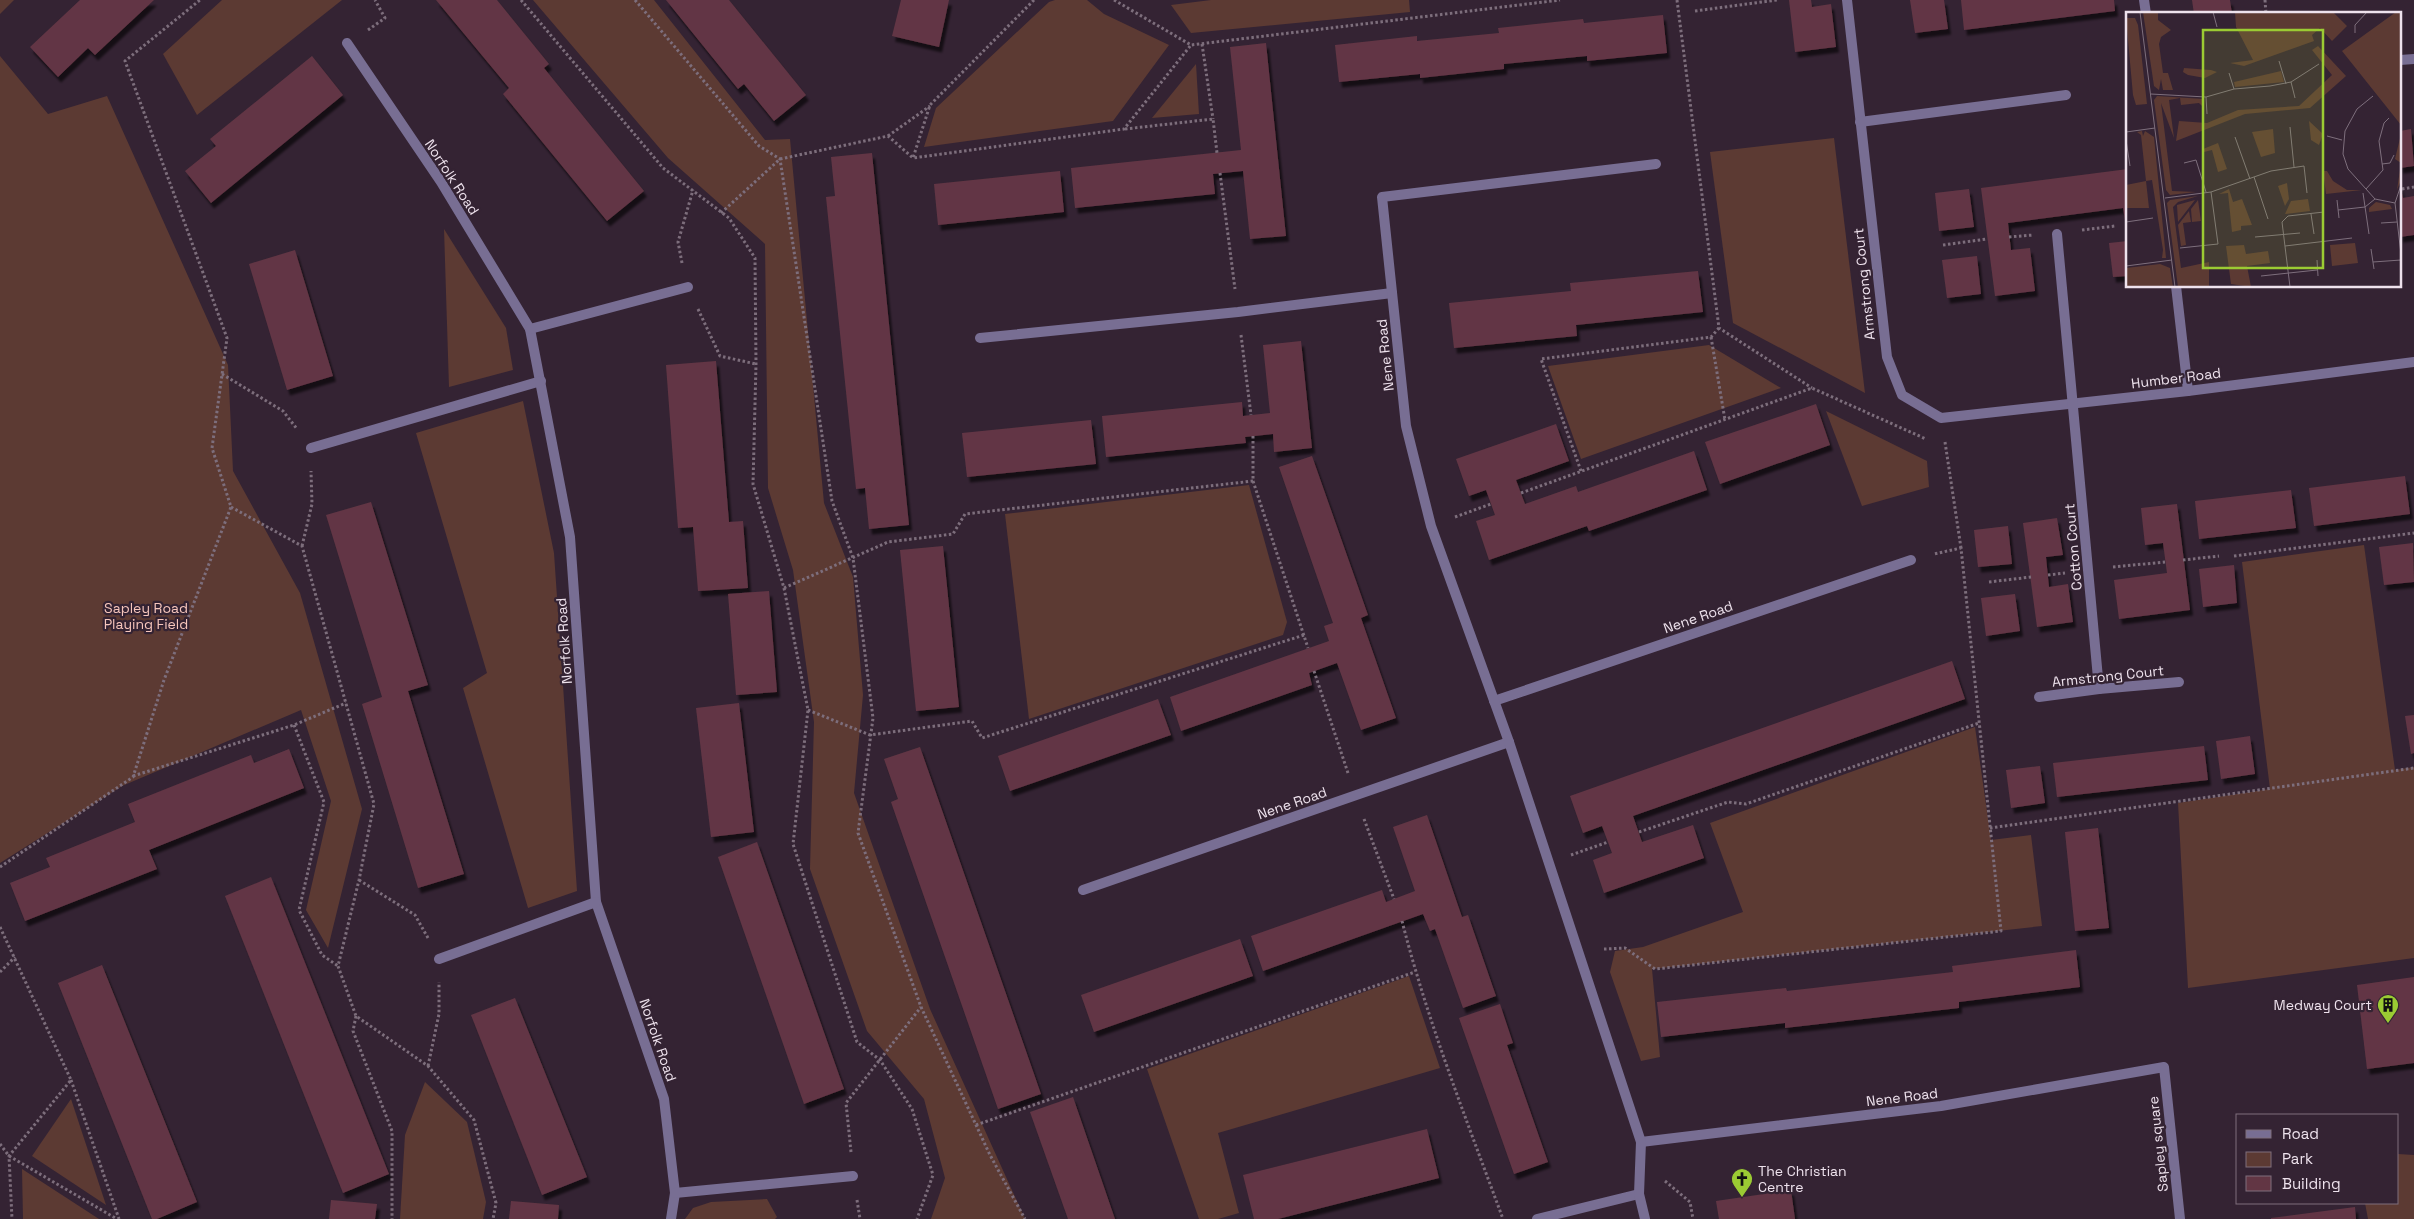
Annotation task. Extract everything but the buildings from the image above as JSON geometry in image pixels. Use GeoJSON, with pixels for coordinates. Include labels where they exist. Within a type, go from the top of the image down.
{"type":"FeatureCollection","features":[{"type":"Feature","properties":{"kind":"street","name":"Armstrong Court"},"geometry":{"type":"LineString","coordinates":[[1847,0],[1887,357],[1902,395],[1941,418]]}},
{"type":"Feature","properties":{"kind":"street","name":"Norfolk Road"},"geometry":{"type":"LineString","coordinates":[[347,43],[441,182],[530,329],[570,538],[596,902],[664,1099],[675,1192],[671,1219]]}},
{"type":"Feature","properties":{"kind":"street"},"geometry":{"type":"LineString","coordinates":[[1860,122],[2066,95]]}},
{"type":"Feature","properties":{"kind":"street","name":"Nene Road"},"geometry":{"type":"LineString","coordinates":[[1645,1219],[1640,1194],[1641,1142],[1550,862],[1431,526],[1406,426],[1382,197],[1656,164]]}},
{"type":"Feature","properties":{"kind":"street"},"geometry":{"type":"LineString","coordinates":[[2057,234],[2074,403]]}},
{"type":"Feature","properties":{"kind":"street"},"geometry":{"type":"LineString","coordinates":[[530,329],[688,286]]}},
{"type":"Feature","properties":{"kind":"street"},"geometry":{"type":"LineString","coordinates":[[2176,288],[2188,391]]}},
{"type":"Feature","properties":{"kind":"street"},"geometry":{"type":"LineString","coordinates":[[980,338],[1238,312],[1392,293]]}},
{"type":"Feature","properties":{"kind":"street","name":"Humber Road"},"geometry":{"type":"LineString","coordinates":[[1941,418],[2188,391],[2414,362]]}},
{"type":"Feature","properties":{"kind":"street"},"geometry":{"type":"LineString","coordinates":[[311,448],[541,381]]}},
{"type":"Feature","properties":{"kind":"street","name":"Cotton Court"},"geometry":{"type":"LineString","coordinates":[[2074,403],[2099,689]]}},
{"type":"Feature","properties":{"kind":"street","name":"Nene Road"},"geometry":{"type":"LineString","coordinates":[[1494,701],[1911,560]]}},
{"type":"Feature","properties":{"kind":"street","name":"Armstrong Court"},"geometry":{"type":"LineString","coordinates":[[2039,697],[2099,689],[2179,682]]}},
{"type":"Feature","properties":{"kind":"street","name":"Nene Road"},"geometry":{"type":"LineString","coordinates":[[1083,890],[1509,742]]}},
{"type":"Feature","properties":{"kind":"street"},"geometry":{"type":"LineString","coordinates":[[439,959],[596,902]]}},
{"type":"Feature","properties":{"kind":"street","name":"Nene Road"},"geometry":{"type":"LineString","coordinates":[[1641,1142],[1941,1106],[2164,1067]]}},
{"type":"Feature","properties":{"kind":"street","name":"Sapley square"},"geometry":{"type":"LineString","coordinates":[[2164,1067],[2180,1219]]}},
{"type":"Feature","properties":{"kind":"street"},"geometry":{"type":"LineString","coordinates":[[675,1192],[853,1176]]}},
{"type":"Feature","properties":{"kind":"street"},"geometry":{"type":"LineString","coordinates":[[1537,1219],[1640,1194]]}},
{"type":"Feature","properties":{"kind":"path"},"geometry":{"type":"LineString","coordinates":[[133,777],[164,680],[231,507],[212,448],[227,338],[125,61],[200,0]]}},
{"type":"Feature","properties":{"kind":"path"},"geometry":{"type":"LineString","coordinates":[[347,43],[385,18],[375,0]]}},
{"type":"Feature","properties":{"kind":"path"},"geometry":{"type":"LineString","coordinates":[[521,0],[663,168],[729,218],[755,258],[756,364],[753,484],[784,588],[808,710],[793,844],[857,1042],[880,1060],[912,1108],[933,1175],[917,1219]]}},
{"type":"Feature","properties":{"kind":"path"},"geometry":{"type":"LineString","coordinates":[[635,0],[759,146],[780,159],[832,501],[853,558],[873,718],[858,833],[921,1007],[976,1125],[1025,1219]]}},
{"type":"Feature","properties":{"kind":"path"},"geometry":{"type":"LineString","coordinates":[[721,213],[780,159],[888,136],[930,105],[1034,0]]}},
{"type":"Feature","properties":{"kind":"path"},"geometry":{"type":"LineString","coordinates":[[1114,0],[1191,46]]}},
{"type":"Feature","properties":{"kind":"path"},"geometry":{"type":"LineString","coordinates":[[1124,130],[1191,46],[1560,0]]}},
{"type":"Feature","properties":{"kind":"path"},"geometry":{"type":"LineString","coordinates":[[1580,471],[1541,359],[1711,337],[1719,328],[1677,0]]}},
{"type":"Feature","properties":{"kind":"path"},"geometry":{"type":"LineString","coordinates":[[1695,11],[1777,0]]}},
{"type":"Feature","properties":{"kind":"path"},"geometry":{"type":"LineString","coordinates":[[1202,44],[1217,153]]}},
{"type":"Feature","properties":{"kind":"path"},"geometry":{"type":"LineString","coordinates":[[913,158],[930,105]]}},
{"type":"Feature","properties":{"kind":"path"},"geometry":{"type":"LineString","coordinates":[[888,136],[913,158],[1213,119]]}},
{"type":"Feature","properties":{"kind":"path"},"geometry":{"type":"LineString","coordinates":[[2402,189],[2414,187]]}},
{"type":"Feature","properties":{"kind":"path"},"geometry":{"type":"LineString","coordinates":[[1943,245],[1987,239]]}},
{"type":"Feature","properties":{"kind":"path"},"geometry":{"type":"LineString","coordinates":[[1719,328],[1812,388],[1928,440]]}},
{"type":"Feature","properties":{"kind":"path"},"geometry":{"type":"LineString","coordinates":[[1711,337],[1724,420]]}},
{"type":"Feature","properties":{"kind":"path"},"geometry":{"type":"LineString","coordinates":[[1521,493],[1812,388]]}},
{"type":"Feature","properties":{"kind":"path"},"geometry":{"type":"LineString","coordinates":[[1578,950],[1625,948],[1655,969],[2001,931],[1961,548],[1941,418]]}},
{"type":"Feature","properties":{"kind":"path"},"geometry":{"type":"LineString","coordinates":[[1253,436],[1253,481],[1308,648]]}},
{"type":"Feature","properties":{"kind":"path"},"geometry":{"type":"LineString","coordinates":[[1936,441],[1945,442]]}},
{"type":"Feature","properties":{"kind":"path"},"geometry":{"type":"LineString","coordinates":[[784,588],[888,542],[954,534],[965,514],[1253,481]]}},
{"type":"Feature","properties":{"kind":"path"},"geometry":{"type":"LineString","coordinates":[[1431,526],[1491,504]]}},
{"type":"Feature","properties":{"kind":"path"},"geometry":{"type":"LineString","coordinates":[[231,507],[302,546],[374,804],[359,880],[338,966],[356,1016],[353,1031],[392,1131],[392,1219]]}},
{"type":"Feature","properties":{"kind":"path"},"geometry":{"type":"LineString","coordinates":[[2234,556],[2414,533]]}},
{"type":"Feature","properties":{"kind":"path"},"geometry":{"type":"LineString","coordinates":[[1911,560],[1961,548]]}},
{"type":"Feature","properties":{"kind":"path"},"geometry":{"type":"LineString","coordinates":[[2183,560],[2219,556]]}},
{"type":"Feature","properties":{"kind":"path"},"geometry":{"type":"LineString","coordinates":[[1989,582],[2031,577]]}},
{"type":"Feature","properties":{"kind":"path"},"geometry":{"type":"LineString","coordinates":[[808,710],[870,735],[972,721],[982,738],[1304,635]]}},
{"type":"Feature","properties":{"kind":"path"},"geometry":{"type":"LineString","coordinates":[[0,867],[133,777],[294,725],[346,703]]}},
{"type":"Feature","properties":{"kind":"path"},"geometry":{"type":"LineString","coordinates":[[1639,832],[1728,802],[1746,804],[1979,723]]}},
{"type":"Feature","properties":{"kind":"path"},"geometry":{"type":"LineString","coordinates":[[294,725],[324,802],[299,910],[322,955],[338,966]]}},
{"type":"Feature","properties":{"kind":"path"},"geometry":{"type":"LineString","coordinates":[[1990,828],[2414,768]]}},
{"type":"Feature","properties":{"kind":"path"},"geometry":{"type":"LineString","coordinates":[[1550,862],[1608,842]]}},
{"type":"Feature","properties":{"kind":"path"},"geometry":{"type":"LineString","coordinates":[[1402,922],[1415,972],[1502,1219]]}},
{"type":"Feature","properties":{"kind":"path"},"geometry":{"type":"LineString","coordinates":[[0,927],[71,1080],[118,1219]]}},
{"type":"Feature","properties":{"kind":"path"},"geometry":{"type":"LineString","coordinates":[[0,972],[15,957]]}},
{"type":"Feature","properties":{"kind":"path"},"geometry":{"type":"LineString","coordinates":[[976,1125],[1415,972]]}},
{"type":"Feature","properties":{"kind":"path"},"geometry":{"type":"LineString","coordinates":[[860,1219],[853,1176],[846,1103],[921,1007]]}},
{"type":"Feature","properties":{"kind":"path"},"geometry":{"type":"LineString","coordinates":[[356,1016],[428,1066],[474,1120],[496,1203],[493,1219]]}},
{"type":"Feature","properties":{"kind":"path"},"geometry":{"type":"LineString","coordinates":[[12,1219],[8,1156],[71,1080]]}},
{"type":"Feature","properties":{"kind":"path"},"geometry":{"type":"LineString","coordinates":[[0,1144],[8,1156],[118,1219]]}},
{"type":"Feature","properties":{"kind":"path"},"geometry":{"type":"LineString","coordinates":[[1640,1160],[1690,1202],[1693,1219]]}},
{"type":"Feature","properties":{"kind":"green space"},"geometry":{"type":"Polygon","coordinates":[[[0,0],[14,0],[0,14],[0,0]]]}},
{"type":"Feature","properties":{"kind":"green space"},"geometry":{"type":"Polygon","coordinates":[[[222,0],[342,0],[197,115],[163,54],[222,0]]]}},
{"type":"Feature","properties":{"kind":"green space"},"geometry":{"type":"Polygon","coordinates":[[[533,0],[654,0],[765,140],[790,139],[824,503],[853,577],[863,695],[854,793],[930,1009],[1025,1219],[931,1219],[945,1178],[924,1099],[867,1031],[810,869],[814,722],[793,570],[768,488],[765,244],[668,158],[533,0]]]}},
{"type":"Feature","properties":{"kind":"green space"},"geometry":{"type":"Polygon","coordinates":[[[1055,0],[1087,0],[1104,14],[1169,45],[1113,121],[924,147],[936,108],[1049,2],[1055,0]]]}},
{"type":"Feature","properties":{"kind":"green space"},"geometry":{"type":"Polygon","coordinates":[[[1211,0],[1409,0],[1410,12],[1191,33],[1171,5],[1211,0]]]}},
{"type":"Feature","properties":{"kind":"green space","name":"Sapley Road Playing Field"},"geometry":{"type":"Polygon","coordinates":[[[0,56],[48,114],[107,96],[228,365],[233,471],[300,593],[362,809],[328,948],[306,910],[331,801],[301,710],[122,786],[0,863],[0,56]]]}},
{"type":"Feature","properties":{"kind":"green space"},"geometry":{"type":"Polygon","coordinates":[[[1196,64],[1199,114],[1152,118],[1196,64]]]}},
{"type":"Feature","properties":{"kind":"green space"},"geometry":{"type":"Polygon","coordinates":[[[1834,138],[1865,393],[1733,323],[1710,152],[1834,138]]]}},
{"type":"Feature","properties":{"kind":"green space"},"geometry":{"type":"Polygon","coordinates":[[[444,229],[506,328],[513,370],[449,387],[444,229]]]}},
{"type":"Feature","properties":{"kind":"green space"},"geometry":{"type":"Polygon","coordinates":[[[1709,345],[1781,388],[1581,459],[1548,366],[1709,345]]]}},
{"type":"Feature","properties":{"kind":"green space"},"geometry":{"type":"Polygon","coordinates":[[[523,401],[554,553],[577,891],[528,908],[463,688],[487,673],[416,433],[523,401]]]}},
{"type":"Feature","properties":{"kind":"green space"},"geometry":{"type":"Polygon","coordinates":[[[1826,411],[1927,461],[1929,487],[1862,506],[1826,411]]]}},
{"type":"Feature","properties":{"kind":"green space"},"geometry":{"type":"Polygon","coordinates":[[[1249,485],[1287,622],[1283,635],[1029,719],[1005,514],[1249,485]]]}},
{"type":"Feature","properties":{"kind":"green space"},"geometry":{"type":"Polygon","coordinates":[[[2364,545],[2395,770],[2414,767],[2414,958],[2188,988],[2178,803],[2270,789],[2242,562],[2364,545]]]}},
{"type":"Feature","properties":{"kind":"green space"},"geometry":{"type":"Polygon","coordinates":[[[1975,727],[1991,840],[2031,835],[2042,926],[1652,969],[1660,1057],[1641,1061],[1610,972],[1615,951],[1643,947],[1743,912],[1710,823],[1975,727]]]}},
{"type":"Feature","properties":{"kind":"green space"},"geometry":{"type":"Polygon","coordinates":[[[1409,976],[1440,1068],[1218,1133],[1239,1213],[1218,1219],[1199,1219],[1147,1069],[1409,976]]]}},
{"type":"Feature","properties":{"kind":"green space"},"geometry":{"type":"Polygon","coordinates":[[[425,1082],[467,1122],[486,1202],[483,1219],[400,1219],[405,1135],[425,1082]]]}},
{"type":"Feature","properties":{"kind":"green space"},"geometry":{"type":"Polygon","coordinates":[[[71,1099],[106,1205],[32,1156],[71,1099]]]}},
{"type":"Feature","properties":{"kind":"green space"},"geometry":{"type":"Polygon","coordinates":[[[2399,1154],[2414,1155],[2414,1219],[2368,1219],[2365,1204],[2399,1204],[2399,1154]]]}},
{"type":"Feature","properties":{"kind":"green space"},"geometry":{"type":"Polygon","coordinates":[[[22,1169],[99,1219],[23,1219],[22,1169]]]}},
{"type":"Feature","properties":{"kind":"green space"},"geometry":{"type":"Polygon","coordinates":[[[767,1199],[777,1217],[775,1219],[685,1219],[693,1208],[711,1202],[767,1199]]]}},
{"type":"Feature","properties":{"kind":"place","name":"Medway Court"},"geometry":{"type":"Point","coordinates":[2388,1024]}},
{"type":"Feature","properties":{"kind":"place","name":"The Christian Centre"},"geometry":{"type":"Point","coordinates":[1742,1198]}}]}
